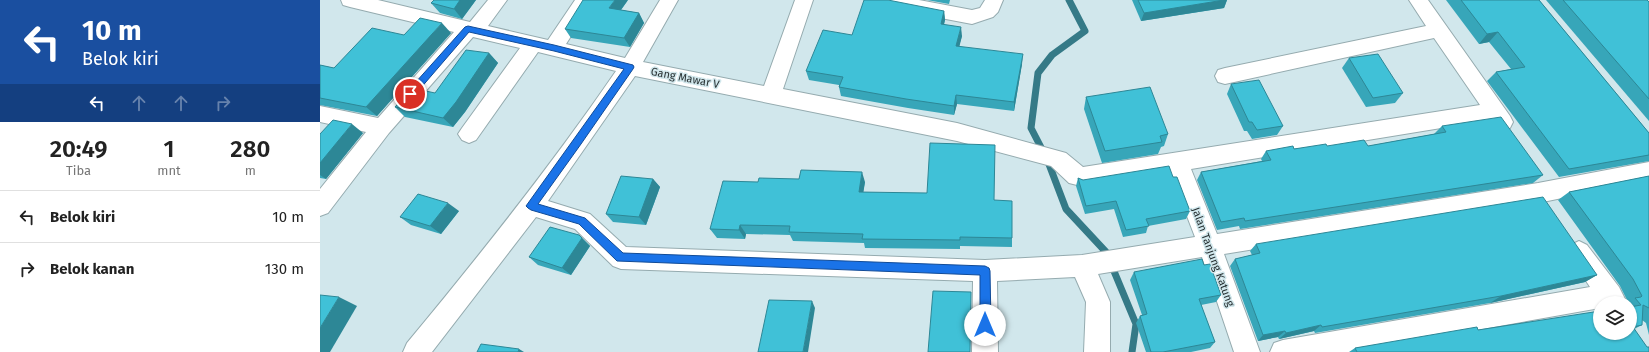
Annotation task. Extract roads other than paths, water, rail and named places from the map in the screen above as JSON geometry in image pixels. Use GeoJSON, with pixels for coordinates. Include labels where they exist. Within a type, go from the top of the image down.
{"type":"FeatureCollection","features":[{"type":"Feature","properties":{"kind":"street","name":"Gang Mawar V"},"geometry":{"type":"LineString","coordinates":[[350,0],[409,6],[471,29],[630,67],[957,132],[1058,159],[1077,176],[1081,177],[1178,163]]}},
{"type":"Feature","properties":{"kind":"street"},"geometry":{"type":"LineString","coordinates":[[320,206],[382,127],[498,0]]}},
{"type":"Feature","properties":{"kind":"street"},"geometry":{"type":"LineString","coordinates":[[554,48],[585,0]]}},
{"type":"Feature","properties":{"kind":"street"},"geometry":{"type":"LineString","coordinates":[[416,352],[470,286],[578,142],[630,67],[669,0]]}},
{"type":"Feature","properties":{"kind":"street"},"geometry":{"type":"LineString","coordinates":[[771,94],[804,0]]}},
{"type":"Feature","properties":{"kind":"street"},"geometry":{"type":"LineString","coordinates":[[883,0],[972,17],[983,16],[992,8],[994,0]]}},
{"type":"Feature","properties":{"kind":"street"},"geometry":{"type":"LineString","coordinates":[[1418,0],[1513,135]]}},
{"type":"Feature","properties":{"kind":"street"},"geometry":{"type":"LineString","coordinates":[[1224,76],[1439,30]]}},
{"type":"Feature","properties":{"kind":"street"},"geometry":{"type":"LineString","coordinates":[[469,134],[534,43]]}},
{"type":"Feature","properties":{"kind":"street"},"geometry":{"type":"LineString","coordinates":[[1178,163],[1495,111]]}},
{"type":"Feature","properties":{"kind":"street"},"geometry":{"type":"LineString","coordinates":[[320,114],[382,127]]}},
{"type":"Feature","properties":{"kind":"street","name":"Jalan Tanjung Katung"},"geometry":{"type":"LineString","coordinates":[[1178,163],[1210,246],[1247,352]]}},
{"type":"Feature","properties":{"kind":"street"},"geometry":{"type":"LineString","coordinates":[[531,206],[582,221],[621,258],[985,271],[1090,265],[1545,192],[1649,171]]}},
{"type":"Feature","properties":{"kind":"street"},"geometry":{"type":"LineString","coordinates":[[1569,237],[1611,296]]}},
{"type":"Feature","properties":{"kind":"street"},"geometry":{"type":"LineString","coordinates":[[1090,265],[1098,302],[1097,352]]}},
{"type":"Feature","properties":{"kind":"street"},"geometry":{"type":"LineString","coordinates":[[985,271],[985,352]]}},
{"type":"Feature","properties":{"kind":"street"},"geometry":{"type":"LineString","coordinates":[[1283,352],[1593,302]]}},
{"type":"Feature","properties":{"kind":"waterway"},"geometry":{"type":"LineString","coordinates":[[1069,0],[1085,31],[1052,55],[1038,73],[1031,128],[1047,159],[1066,209],[1106,252],[1136,324],[1132,352]]}}]}
